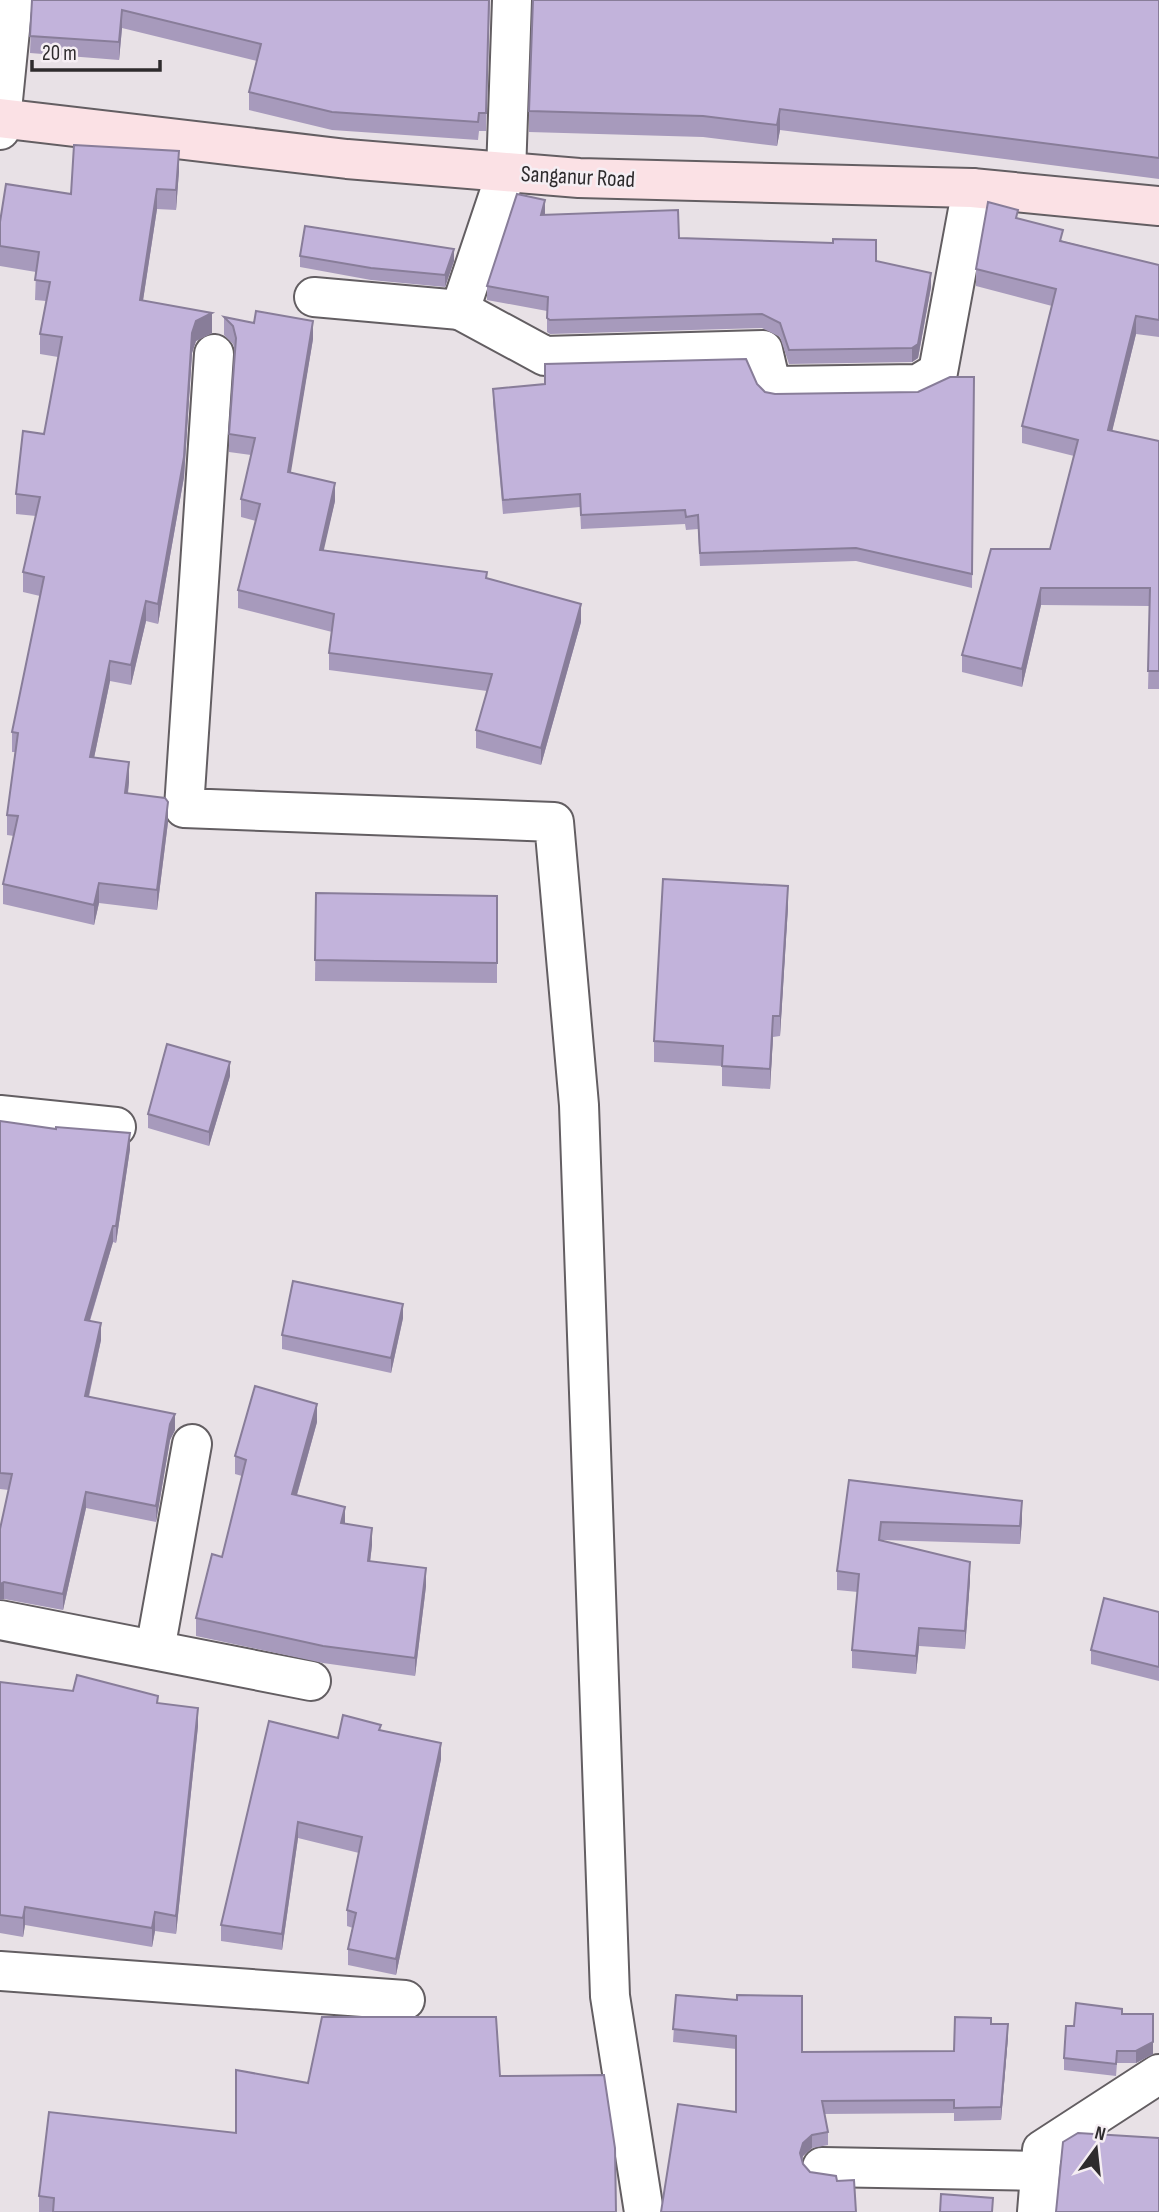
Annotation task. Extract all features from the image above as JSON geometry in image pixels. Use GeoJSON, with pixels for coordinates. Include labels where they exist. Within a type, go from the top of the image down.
{"type":"FeatureCollection","features":[{"type":"Feature","properties":{"kind":"main road","name":"Sanganur Road"},"geometry":{"type":"LineString","coordinates":[[0,118],[347,159],[506,173],[579,178],[972,188],[1159,206]]}},
{"type":"Feature","properties":{"kind":"street"},"geometry":{"type":"LineString","coordinates":[[0,130],[13,0]]}},
{"type":"Feature","properties":{"kind":"street"},"geometry":{"type":"LineString","coordinates":[[460,310],[506,173],[512,0]]}},
{"type":"Feature","properties":{"kind":"street"},"geometry":{"type":"LineString","coordinates":[[314,298],[460,310],[545,356],[763,350],[769,376],[775,386],[918,384],[937,372],[972,188]]}},
{"type":"Feature","properties":{"kind":"street"},"geometry":{"type":"LineString","coordinates":[[214,354],[184,808],[554,822],[579,1105],[610,1996],[644,2212]]}},
{"type":"Feature","properties":{"kind":"street"},"geometry":{"type":"LineString","coordinates":[[0,1115],[116,1127]]}},
{"type":"Feature","properties":{"kind":"street"},"geometry":{"type":"LineString","coordinates":[[155,1650],[192,1444]]}},
{"type":"Feature","properties":{"kind":"street"},"geometry":{"type":"LineString","coordinates":[[0,1619],[311,1681]]}},
{"type":"Feature","properties":{"kind":"street"},"geometry":{"type":"LineString","coordinates":[[0,1971],[405,2000]]}},
{"type":"Feature","properties":{"kind":"street"},"geometry":{"type":"LineString","coordinates":[[1037,2212],[1042,2150],[1159,2074]]}},
{"type":"Feature","properties":{"kind":"street"},"geometry":{"type":"LineString","coordinates":[[822,2167],[1040,2171]]}},
{"type":"Feature","properties":{"kind":"building"},"geometry":{"type":"Polygon","coordinates":[[[32,0],[489,0],[486,113],[479,113],[478,122],[332,112],[249,92],[261,44],[122,10],[119,42],[30,36],[32,0]]]}},
{"type":"Feature","properties":{"kind":"building"},"geometry":{"type":"Polygon","coordinates":[[[533,0],[1159,0],[1159,158],[780,109],[777,125],[703,116],[529,111],[533,0]]]}},
{"type":"Feature","properties":{"kind":"building"},"geometry":{"type":"Polygon","coordinates":[[[74,145],[179,151],[176,190],[157,189],[140,300],[212,313],[196,321],[192,333],[184,457],[158,604],[146,601],[131,665],[110,661],[90,757],[129,762],[125,793],[165,798],[168,802],[157,890],[99,883],[94,905],[3,884],[18,816],[7,815],[18,733],[12,732],[44,577],[23,572],[40,497],[16,494],[23,431],[44,434],[62,337],[40,334],[50,282],[35,280],[39,252],[0,246],[0,222],[6,184],[71,194],[74,145]]]}},
{"type":"Feature","properties":{"kind":"building"},"geometry":{"type":"Polygon","coordinates":[[[517,194],[545,200],[541,215],[678,210],[679,238],[833,243],[833,239],[876,240],[876,261],[931,273],[918,344],[912,348],[789,350],[780,323],[762,314],[550,320],[547,318],[548,297],[487,286],[517,194]]]}},
{"type":"Feature","properties":{"kind":"building"},"geometry":{"type":"Polygon","coordinates":[[[988,202],[1018,210],[1016,218],[1063,230],[1060,241],[1159,265],[1159,320],[1136,316],[1108,430],[1159,441],[1159,671],[1148,671],[1150,588],[1041,588],[1022,669],[962,655],[991,549],[1050,549],[1078,440],[1022,426],[1056,289],[976,269],[988,202]]]}},
{"type":"Feature","properties":{"kind":"building"},"geometry":{"type":"Polygon","coordinates":[[[305,226],[454,249],[445,275],[371,268],[300,256],[305,226]]]}},
{"type":"Feature","properties":{"kind":"building"},"geometry":{"type":"Polygon","coordinates":[[[256,311],[313,321],[288,472],[335,483],[320,550],[487,572],[486,578],[581,604],[541,748],[476,730],[492,674],[329,653],[334,614],[238,590],[260,504],[241,499],[255,438],[229,434],[236,338],[233,326],[224,317],[254,323],[256,311]]]}},
{"type":"Feature","properties":{"kind":"building"},"geometry":{"type":"Polygon","coordinates":[[[746,359],[757,384],[765,392],[775,394],[918,392],[950,377],[974,377],[972,574],[856,548],[700,553],[698,515],[686,517],[685,510],[581,515],[580,494],[503,500],[493,389],[545,384],[545,364],[746,359]]]}},
{"type":"Feature","properties":{"kind":"building"},"geometry":{"type":"Polygon","coordinates":[[[663,879],[788,886],[780,1016],[773,1016],[770,1069],[722,1066],[723,1046],[654,1041],[663,879]]]}},
{"type":"Feature","properties":{"kind":"building"},"geometry":{"type":"Polygon","coordinates":[[[316,893],[497,896],[497,963],[315,960],[316,893]]]}},
{"type":"Feature","properties":{"kind":"building"},"geometry":{"type":"Polygon","coordinates":[[[167,1044],[230,1062],[209,1132],[148,1114],[167,1044]]]}},
{"type":"Feature","properties":{"kind":"building"},"geometry":{"type":"Polygon","coordinates":[[[0,1121],[56,1129],[130,1133],[116,1226],[113,1226],[85,1320],[101,1323],[85,1396],[175,1414],[170,1424],[156,1506],[86,1492],[63,1594],[4,1582],[0,1584],[0,1529],[12,1474],[0,1473],[0,1121]]]}},
{"type":"Feature","properties":{"kind":"building"},"geometry":{"type":"Polygon","coordinates":[[[293,1281],[403,1304],[391,1358],[282,1335],[293,1281]]]}},
{"type":"Feature","properties":{"kind":"building"},"geometry":{"type":"Polygon","coordinates":[[[255,1386],[317,1404],[292,1494],[345,1507],[341,1523],[372,1528],[368,1561],[426,1568],[415,1658],[323,1646],[196,1618],[212,1554],[222,1557],[246,1460],[235,1456],[255,1386]]]}},
{"type":"Feature","properties":{"kind":"building"},"geometry":{"type":"Polygon","coordinates":[[[849,1480],[1022,1501],[1020,1526],[881,1522],[879,1540],[970,1562],[965,1631],[919,1628],[916,1656],[852,1650],[859,1574],[837,1571],[849,1480]]]}},
{"type":"Feature","properties":{"kind":"building"},"geometry":{"type":"Polygon","coordinates":[[[1104,1598],[1159,1612],[1159,1667],[1091,1650],[1104,1598]]]}},
{"type":"Feature","properties":{"kind":"building"},"geometry":{"type":"Polygon","coordinates":[[[77,1675],[158,1696],[157,1703],[198,1708],[176,1916],[155,1912],[152,1928],[25,1907],[23,1918],[0,1915],[0,1682],[73,1691],[77,1675]]]}},
{"type":"Feature","properties":{"kind":"building"},"geometry":{"type":"Polygon","coordinates":[[[343,1715],[381,1725],[379,1730],[441,1743],[396,1959],[348,1949],[356,1913],[347,1910],[362,1837],[298,1822],[282,1934],[221,1925],[269,1721],[338,1738],[343,1715]]]}},
{"type":"Feature","properties":{"kind":"building"},"geometry":{"type":"Polygon","coordinates":[[[676,1995],[737,2000],[737,1995],[802,1996],[802,2052],[954,2051],[955,2017],[991,2018],[991,2024],[1008,2024],[1001,2107],[954,2108],[954,2100],[822,2101],[828,2132],[812,2135],[803,2143],[800,2153],[803,2164],[810,2172],[836,2176],[837,2181],[854,2180],[856,2212],[661,2212],[678,2104],[736,2112],[736,2036],[673,2029],[676,1995]]]}},
{"type":"Feature","properties":{"kind":"building"},"geometry":{"type":"Polygon","coordinates":[[[1076,2003],[1122,2009],[1122,2014],[1153,2014],[1153,2042],[1136,2051],[1117,2051],[1116,2064],[1064,2058],[1066,2026],[1074,2026],[1076,2003]]]}},
{"type":"Feature","properties":{"kind":"building"},"geometry":{"type":"Polygon","coordinates":[[[322,2017],[496,2017],[500,2076],[604,2075],[615,2148],[616,2212],[53,2212],[54,2198],[39,2196],[49,2112],[236,2133],[236,2070],[308,2083],[322,2017]]]}},
{"type":"Feature","properties":{"kind":"building"},"geometry":{"type":"Polygon","coordinates":[[[1078,2133],[1159,2138],[1159,2212],[1056,2212],[1063,2142],[1078,2133]]]}},
{"type":"Feature","properties":{"kind":"building"},"geometry":{"type":"Polygon","coordinates":[[[941,2194],[993,2198],[992,2212],[940,2212],[941,2194]]]}}]}
